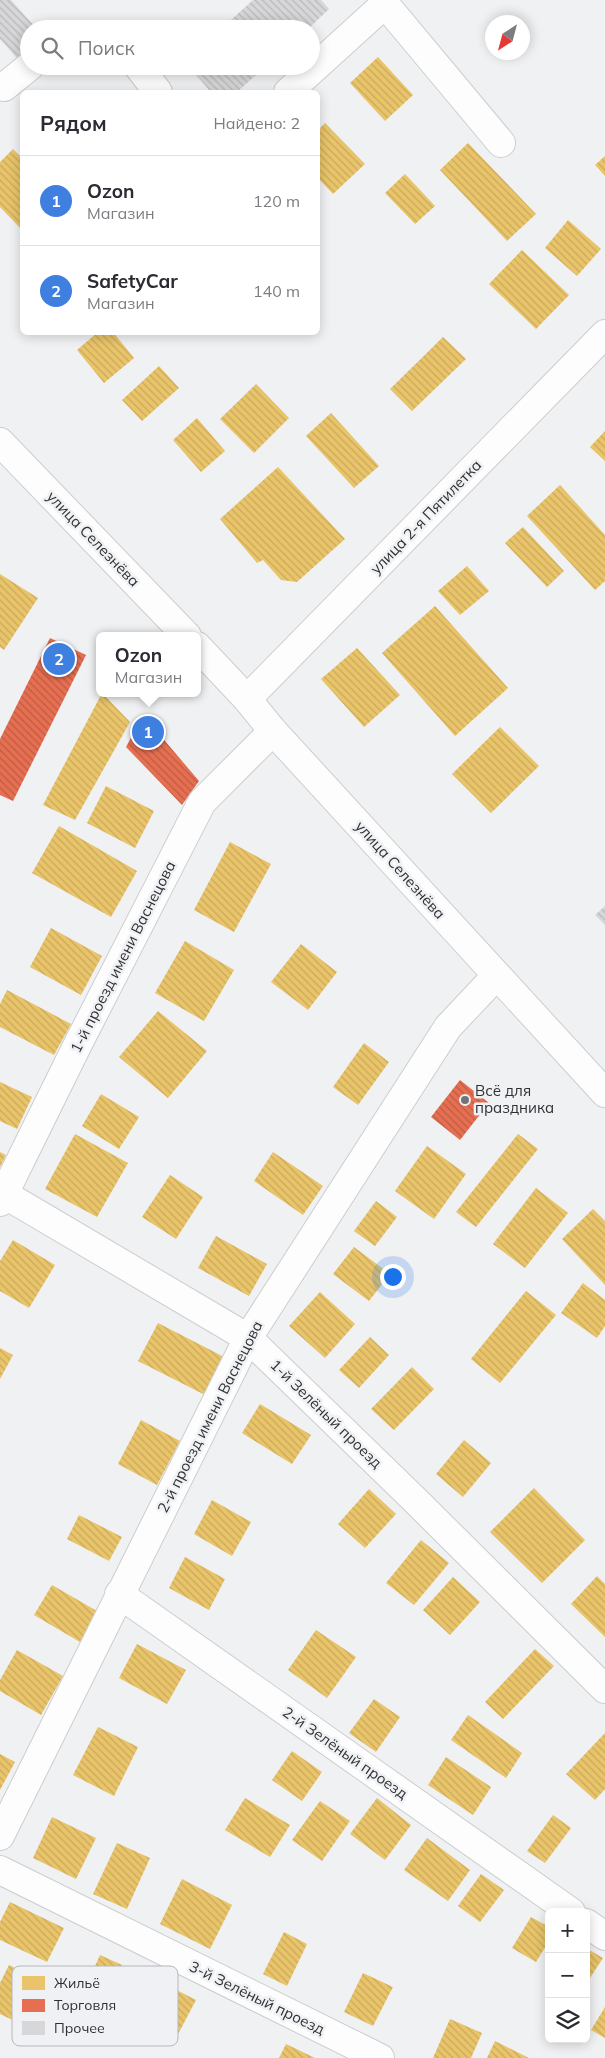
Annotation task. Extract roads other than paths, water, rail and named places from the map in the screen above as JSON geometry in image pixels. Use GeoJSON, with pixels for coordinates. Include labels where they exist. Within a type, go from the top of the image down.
{"type":"FeatureCollection","features":[{"type":"Feature","properties":{"kind":"street"},"geometry":{"type":"LineString","coordinates":[[320,63],[385,4],[501,143]]}},
{"type":"Feature","properties":{"kind":"street"},"geometry":{"type":"LineString","coordinates":[[1,87],[20,73]]}},
{"type":"Feature","properties":{"kind":"street"},"geometry":{"type":"LineString","coordinates":[[145,75],[156,90]]}},
{"type":"Feature","properties":{"kind":"street"},"geometry":{"type":"LineString","coordinates":[[290,90],[307,75]]}},
{"type":"Feature","properties":{"kind":"street","name":"улица 2-я Пятилетка"},"geometry":{"type":"LineString","coordinates":[[247,699],[605,334]]}},
{"type":"Feature","properties":{"kind":"street","name":"улица Селезнёва"},"geometry":{"type":"LineString","coordinates":[[5,453],[183,632]]}},
{"type":"Feature","properties":{"kind":"street","name":"улица Селезнёва"},"geometry":{"type":"LineString","coordinates":[[201,650],[496,976],[605,1093]]}},
{"type":"Feature","properties":{"kind":"street","name":"1-й проезд имени Васнецова"},"geometry":{"type":"LineString","coordinates":[[2,1198],[82,1036],[202,802],[273,731]]}},
{"type":"Feature","properties":{"kind":"street","name":"2-й проезд имени Васнецова"},"geometry":{"type":"LineString","coordinates":[[0,1836],[248,1338],[448,1027],[496,976]]}},
{"type":"Feature","properties":{"kind":"street","name":"1-й Зелёный проезд"},"geometry":{"type":"LineString","coordinates":[[2,1198],[248,1338],[416,1501],[605,1690]]}},
{"type":"Feature","properties":{"kind":"street","name":"2-й Зелёный проезд"},"geometry":{"type":"LineString","coordinates":[[119,1594],[565,1908]]}},
{"type":"Feature","properties":{"kind":"street","name":"3-й Зелёный проезд"},"geometry":{"type":"LineString","coordinates":[[0,1870],[380,2058]]}},
{"type":"Feature","properties":{"kind":"street"},"geometry":{"type":"LineString","coordinates":[[590,1926],[605,1936]]}},
{"type":"Feature","properties":{"kind":"place","name":"SafetyCar"},"geometry":{"type":"Point","coordinates":[59,659]}},
{"type":"Feature","properties":{"kind":"place","name":"Ozon"},"geometry":{"type":"Point","coordinates":[148,732]}},
{"type":"Feature","properties":{"kind":"place","name":"Всё для праздника"},"geometry":{"type":"Point","coordinates":[465,1100]}}]}
